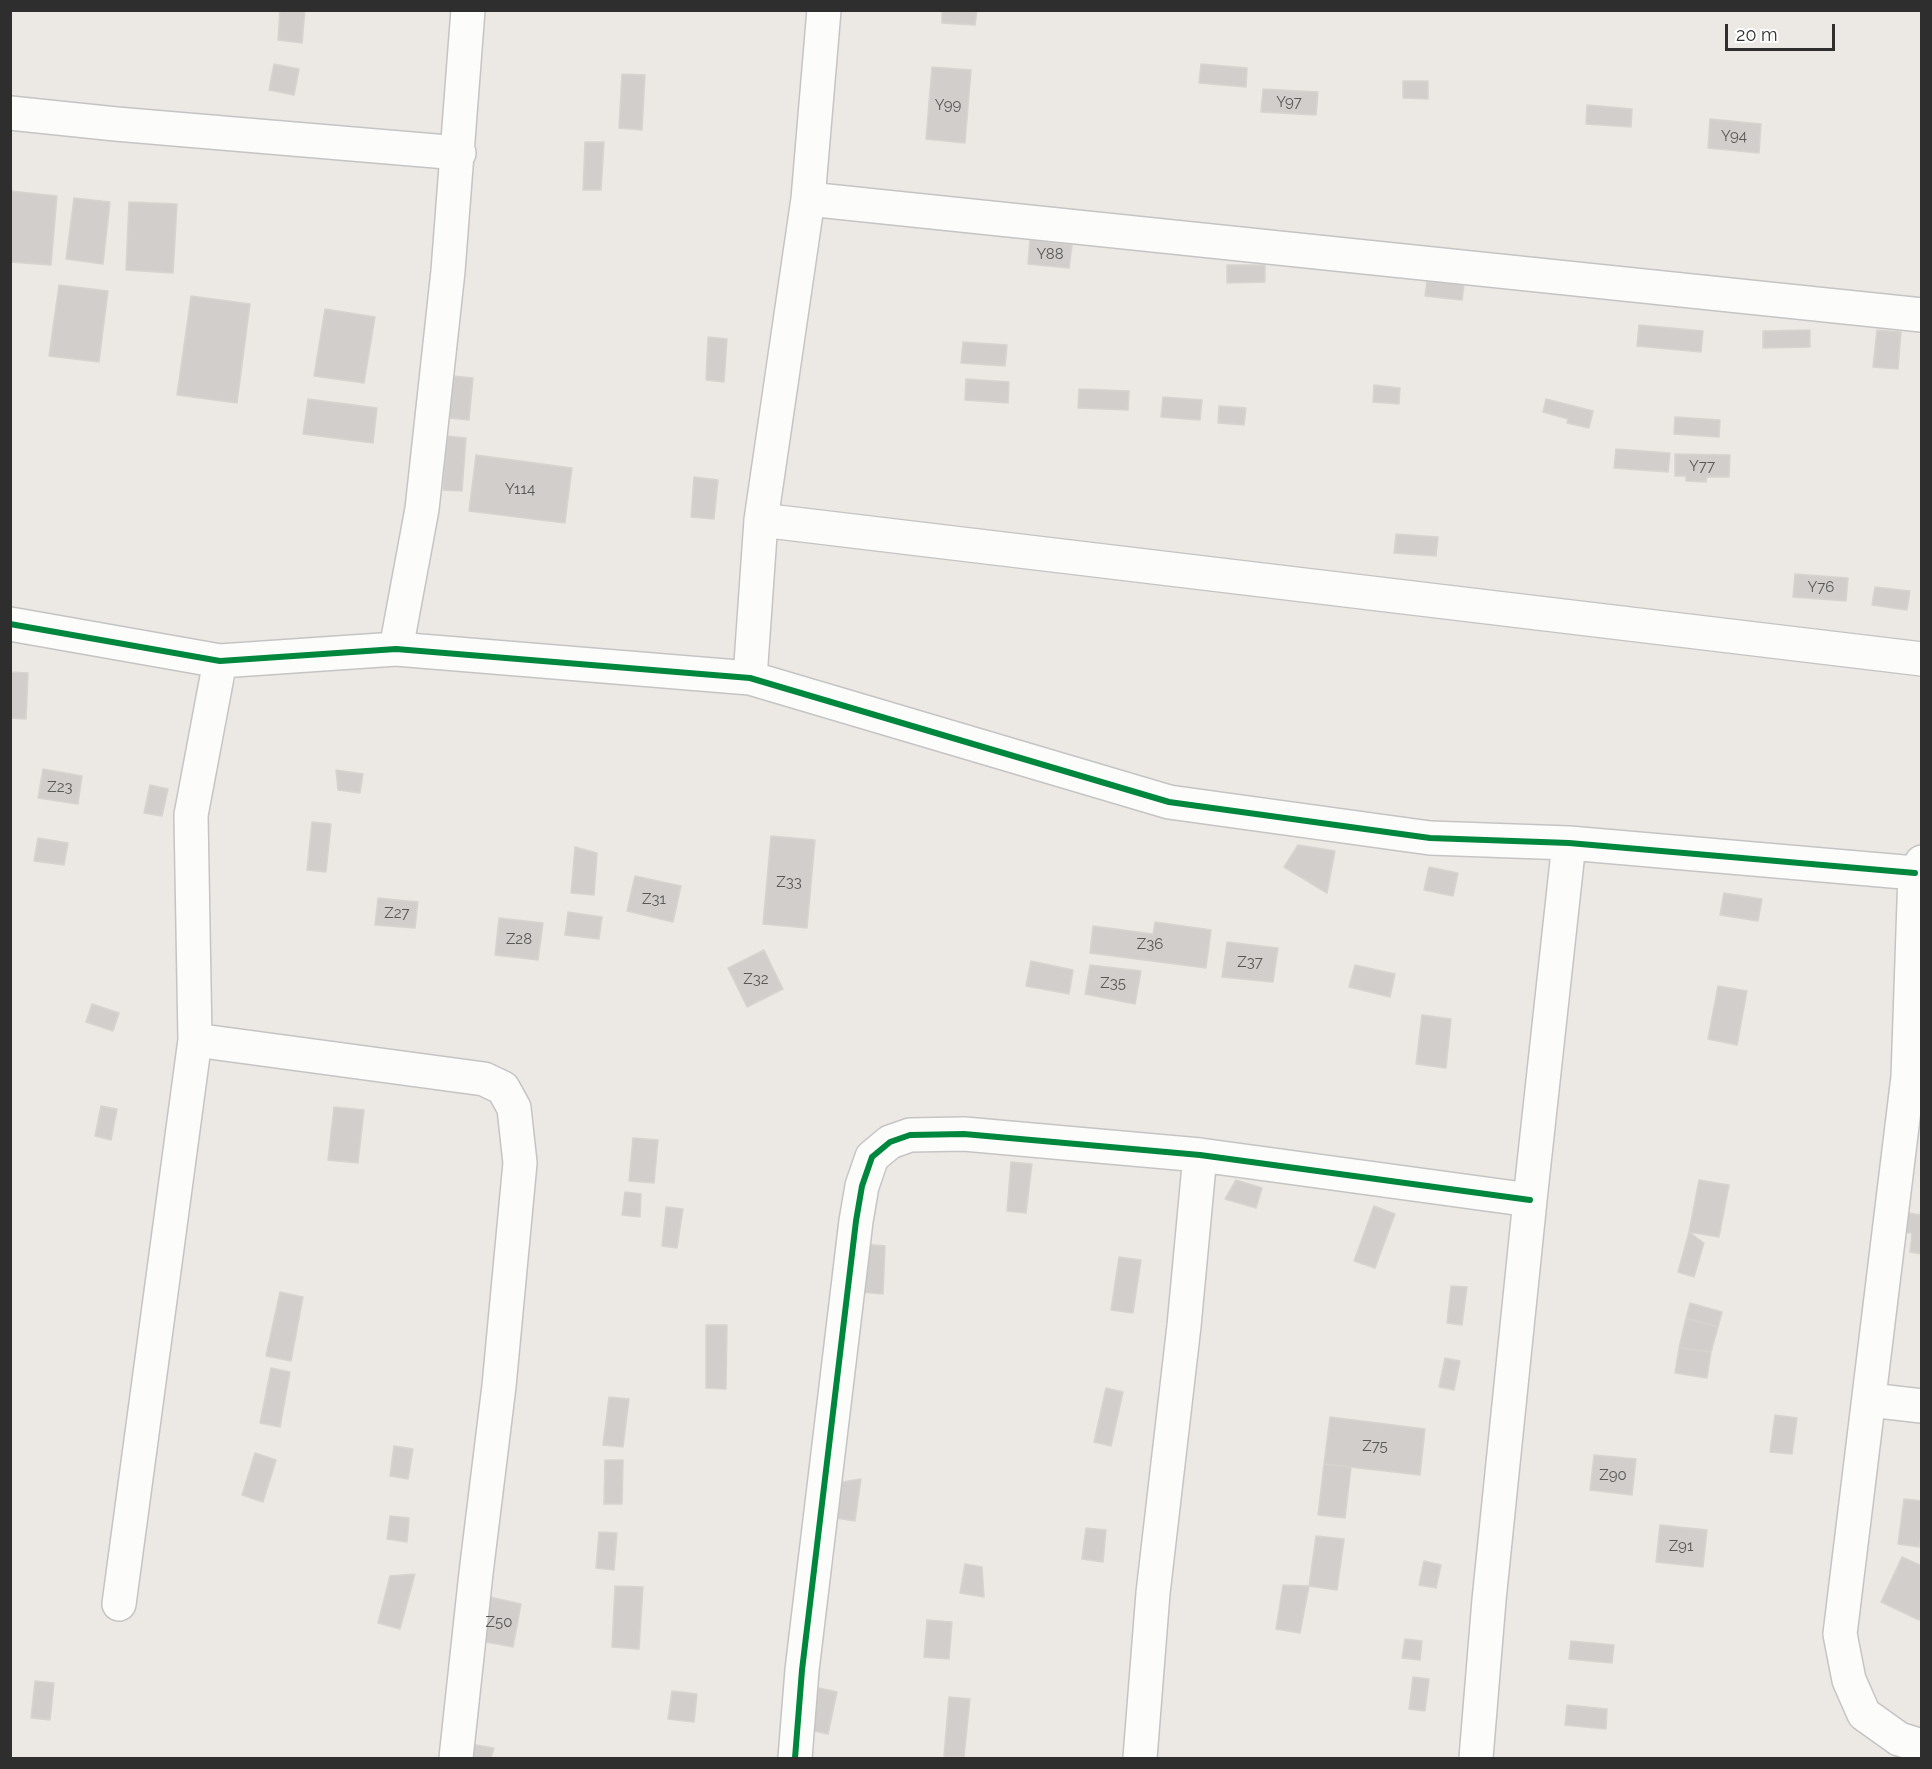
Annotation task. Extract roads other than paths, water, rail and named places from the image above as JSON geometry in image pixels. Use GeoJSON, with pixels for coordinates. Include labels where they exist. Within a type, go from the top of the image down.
{"type":"FeatureCollection","features":[{"type":"Feature","properties":{"kind":"street"},"geometry":{"type":"LineString","coordinates":[[396,649],[422,509],[459,153],[468,10]]}},
{"type":"Feature","properties":{"kind":"street"},"geometry":{"type":"LineString","coordinates":[[750,678],[761,520],[808,199],[824,10]]}},
{"type":"Feature","properties":{"kind":"street"},"geometry":{"type":"LineString","coordinates":[[10,112],[139,126],[459,153]]}},
{"type":"Feature","properties":{"kind":"street"},"geometry":{"type":"LineString","coordinates":[[808,199],[1922,315]]}},
{"type":"Feature","properties":{"kind":"street"},"geometry":{"type":"LineString","coordinates":[[761,520],[1922,659]]}},
{"type":"Feature","properties":{"kind":"street"},"geometry":{"type":"LineString","coordinates":[[10,624],[220,661],[396,649],[750,678],[1169,802],[1430,838],[1569,843],[1918,867],[1908,1077],[1840,1634],[1849,1680],[1864,1714],[1899,1739],[1922,1746]]}},
{"type":"Feature","properties":{"kind":"street"},"geometry":{"type":"LineString","coordinates":[[120,1604],[195,1040],[191,815],[220,661]]}},
{"type":"Feature","properties":{"kind":"street"},"geometry":{"type":"LineString","coordinates":[[1476,1758],[1489,1600],[1569,843]]}},
{"type":"Feature","properties":{"kind":"street"},"geometry":{"type":"LineString","coordinates":[[195,1040],[484,1079],[503,1088],[514,1108],[519,1141],[519,1174],[499,1386],[456,1758]]}},
{"type":"Feature","properties":{"kind":"street"},"geometry":{"type":"LineString","coordinates":[[795,1758],[802,1670],[846,1296],[862,1186],[872,1157],[890,1142],[910,1136],[964,1134],[1200,1155],[1530,1200]]}},
{"type":"Feature","properties":{"kind":"street"},"geometry":{"type":"LineString","coordinates":[[1140,1758],[1153,1593],[1184,1326],[1200,1155]]}},
{"type":"Feature","properties":{"kind":"street"},"geometry":{"type":"LineString","coordinates":[[1870,1400],[1922,1406]]}}]}
